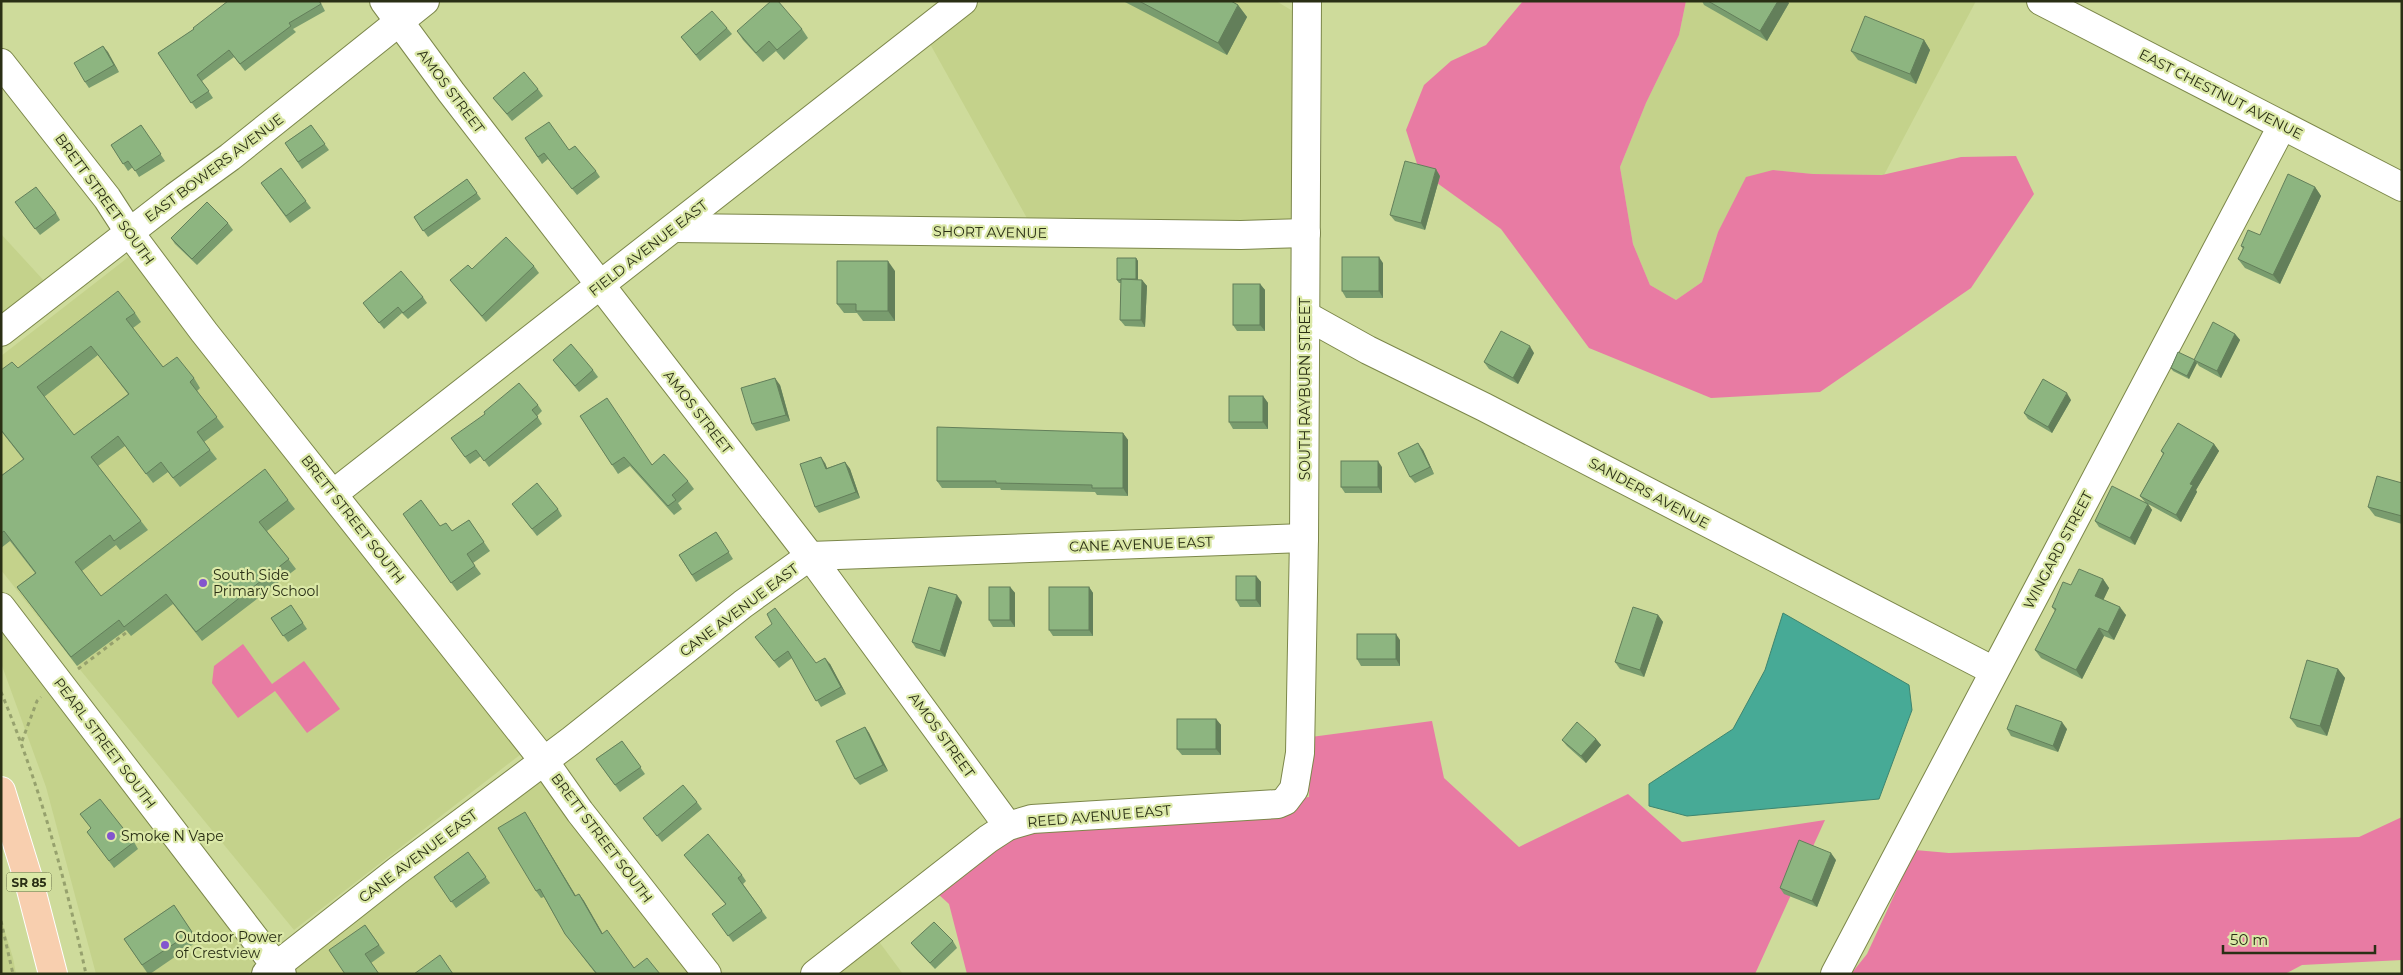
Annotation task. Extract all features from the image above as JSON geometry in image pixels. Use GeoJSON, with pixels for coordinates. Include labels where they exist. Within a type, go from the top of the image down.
{"type":"FeatureCollection","features":[{"type":"Feature","properties":{"kind":"main road","name":"SR 85"},"geometry":{"type":"LineString","coordinates":[[1,791],[28,878],[53,974]]}},
{"type":"Feature","properties":{"kind":"street","name":"EAST BOWERS AVENUE"},"geometry":{"type":"LineString","coordinates":[[1,332],[108,251],[129,232],[230,158],[392,11],[425,1]]}},
{"type":"Feature","properties":{"kind":"street","name":"FIELD AVENUE EAST"},"geometry":{"type":"LineString","coordinates":[[333,494],[964,1]]}},
{"type":"Feature","properties":{"kind":"street","name":"EAST CHESTNUT AVENUE"},"geometry":{"type":"LineString","coordinates":[[2040,1],[2402,187]]}},
{"type":"Feature","properties":{"kind":"street","name":"SOUTH RAYBURN STREET"},"geometry":{"type":"LineString","coordinates":[[1297,776],[1300,753],[1304,538],[1306,2]]}},
{"type":"Feature","properties":{"kind":"street","name":"AMOS STREET"},"geometry":{"type":"LineString","coordinates":[[392,11],[451,92],[810,556],[1008,826]]}},
{"type":"Feature","properties":{"kind":"street","name":"BRETT STREET SOUTH"},"geometry":{"type":"LineString","coordinates":[[1,62],[107,198],[129,232],[204,332],[544,761],[580,812],[707,974]]}},
{"type":"Feature","properties":{"kind":"street","name":"WINGARD STREET"},"geometry":{"type":"LineString","coordinates":[[1835,974],[2282,126]]}},
{"type":"Feature","properties":{"kind":"street","name":"SHORT AVENUE"},"geometry":{"type":"LineString","coordinates":[[675,228],[1241,235],[1306,233]]}},
{"type":"Feature","properties":{"kind":"street","name":"SANDERS AVENUE"},"geometry":{"type":"LineString","coordinates":[[1305,315],[1368,350],[1484,407],[1994,671]]}},
{"type":"Feature","properties":{"kind":"street","name":"CANE AVENUE EAST"},"geometry":{"type":"LineString","coordinates":[[275,971],[397,870],[544,761],[743,604],[810,556],[1304,538]]}},
{"type":"Feature","properties":{"kind":"street","name":"PEARL STREET SOUTH"},"geometry":{"type":"LineString","coordinates":[[1,607],[275,971]]}},
{"type":"Feature","properties":{"kind":"street","name":"REED AVENUE EAST"},"geometry":{"type":"LineString","coordinates":[[815,974],[988,839],[1008,826],[1032,819],[1278,804],[1285,800],[1294,789],[1297,776]]}},
{"type":"Feature","properties":{"kind":"path"},"geometry":{"type":"LineString","coordinates":[[1,692],[22,742],[68,888],[86,974]]}},
{"type":"Feature","properties":{"kind":"path"},"geometry":{"type":"LineString","coordinates":[[1,921],[13,974]]}},
{"type":"Feature","properties":{"kind":"shaded area"},"geometry":{"type":"Polygon","coordinates":[[[982,1],[1276,1],[1296,13],[1295,222],[1028,220],[929,42],[982,1]]]}},
{"type":"Feature","properties":{"kind":"shaded area"},"geometry":{"type":"Polygon","coordinates":[[[1523,1],[1686,1],[1679,35],[1646,103],[1620,167],[1633,244],[1650,285],[1676,300],[1702,282],[1718,232],[1746,177],[1773,170],[1813,174],[1882,175],[1961,157],[2016,156],[2034,194],[1971,288],[1820,392],[1711,398],[1589,348],[1501,229],[1419,170],[1406,130],[1424,85],[1451,61],[1486,45],[1523,1]]]}},
{"type":"Feature","properties":{"kind":"shaded area"},"geometry":{"type":"Polygon","coordinates":[[[1686,1],[1976,1],[1884,175],[1813,174],[1773,170],[1718,232],[1702,282],[1676,300],[1650,285],[1633,244],[1620,167],[1646,103],[1679,35],[1686,1]]]}},
{"type":"Feature","properties":{"kind":"shaded area"},"geometry":{"type":"Polygon","coordinates":[[[1,234],[46,283],[1,317],[1,234]]]}},
{"type":"Feature","properties":{"kind":"shaded area","name":"South Side Primary School"},"geometry":{"type":"Polygon","coordinates":[[[135,252],[525,751],[294,930],[77,666],[1,570],[1,356],[135,252]]]}},
{"type":"Feature","properties":{"kind":"shaded area"},"geometry":{"type":"Polygon","coordinates":[[[1,625],[261,964],[247,974],[96,974],[46,787],[1,663],[1,625]]]}},
{"type":"Feature","properties":{"kind":"shaded area"},"geometry":{"type":"Polygon","coordinates":[[[243,644],[272,684],[304,661],[340,709],[307,733],[275,691],[238,718],[212,683],[214,666],[243,644]]]}},
{"type":"Feature","properties":{"kind":"shaded area"},"geometry":{"type":"Polygon","coordinates":[[[1432,721],[1444,778],[1519,847],[1628,794],[1682,842],[1825,820],[1755,974],[967,974],[949,904],[937,893],[1013,837],[1034,831],[1309,797],[1311,737],[1432,721]]]}},
{"type":"Feature","properties":{"kind":"shaded area"},"geometry":{"type":"Polygon","coordinates":[[[542,776],[693,974],[296,974],[292,969],[542,776]]]}},
{"type":"Feature","properties":{"kind":"shaded area"},"geometry":{"type":"Polygon","coordinates":[[[2402,817],[2402,960],[2302,965],[2285,974],[1851,974],[1867,954],[1915,850],[1949,853],[2359,837],[2402,817]]]}},
{"type":"Feature","properties":{"kind":"shaded area"},"geometry":{"type":"Polygon","coordinates":[[[1,919],[13,958],[16,974],[1,974],[1,919]]]}},
{"type":"Feature","properties":{"kind":"shaded area"},"geometry":{"type":"Polygon","coordinates":[[[877,939],[903,974],[833,974],[877,939]]]}},
{"type":"Feature","properties":{"kind":"water"},"geometry":{"type":"Polygon","coordinates":[[[1783,613],[1909,685],[1912,710],[1879,799],[1687,816],[1649,806],[1649,784],[1733,729],[1765,670],[1783,613]]]}},
{"type":"Feature","properties":{"kind":"building"},"geometry":{"type":"Polygon","coordinates":[[[228,1],[319,1],[321,4],[289,23],[291,26],[240,64],[229,50],[197,75],[209,91],[191,103],[158,53],[194,29],[228,1]]]}},
{"type":"Feature","properties":{"kind":"building"},"geometry":{"type":"Polygon","coordinates":[[[771,1],[778,1],[802,29],[777,50],[769,41],[756,53],[737,31],[771,1]]]}},
{"type":"Feature","properties":{"kind":"building"},"geometry":{"type":"Polygon","coordinates":[[[1139,1],[1231,1],[1238,5],[1218,43],[1139,1]]]}},
{"type":"Feature","properties":{"kind":"building"},"geometry":{"type":"Polygon","coordinates":[[[1708,1],[1778,1],[1760,31],[1708,1]]]}},
{"type":"Feature","properties":{"kind":"building"},"geometry":{"type":"Polygon","coordinates":[[[712,11],[727,28],[696,55],[681,37],[712,11]]]}},
{"type":"Feature","properties":{"kind":"building"},"geometry":{"type":"Polygon","coordinates":[[[1865,16],[1924,40],[1910,74],[1851,51],[1865,16]]]}},
{"type":"Feature","properties":{"kind":"building"},"geometry":{"type":"Polygon","coordinates":[[[103,46],[114,65],[85,82],[74,63],[103,46]]]}},
{"type":"Feature","properties":{"kind":"building"},"geometry":{"type":"Polygon","coordinates":[[[524,72],[538,89],[507,114],[493,98],[524,72]]]}},
{"type":"Feature","properties":{"kind":"building"},"geometry":{"type":"Polygon","coordinates":[[[549,122],[569,150],[575,146],[596,171],[572,189],[544,153],[538,157],[525,138],[549,122]]]}},
{"type":"Feature","properties":{"kind":"building"},"geometry":{"type":"Polygon","coordinates":[[[141,125],[161,154],[135,171],[128,161],[123,164],[111,145],[141,125]]]}},
{"type":"Feature","properties":{"kind":"building"},"geometry":{"type":"Polygon","coordinates":[[[311,125],[325,144],[298,162],[285,143],[311,125]]]}},
{"type":"Feature","properties":{"kind":"building"},"geometry":{"type":"Polygon","coordinates":[[[1405,161],[1436,169],[1421,223],[1390,215],[1405,161]]]}},
{"type":"Feature","properties":{"kind":"building"},"geometry":{"type":"Polygon","coordinates":[[[281,168],[306,201],[286,216],[261,183],[281,168]]]}},
{"type":"Feature","properties":{"kind":"building"},"geometry":{"type":"Polygon","coordinates":[[[2288,174],[2315,187],[2273,275],[2238,259],[2244,247],[2241,246],[2248,230],[2260,235],[2288,174]]]}},
{"type":"Feature","properties":{"kind":"building"},"geometry":{"type":"Polygon","coordinates":[[[467,179],[477,193],[423,231],[414,217],[467,179]]]}},
{"type":"Feature","properties":{"kind":"building"},"geometry":{"type":"Polygon","coordinates":[[[36,187],[56,213],[35,229],[15,202],[36,187]]]}},
{"type":"Feature","properties":{"kind":"building"},"geometry":{"type":"Polygon","coordinates":[[[207,202],[228,223],[192,259],[171,238],[207,202]]]}},
{"type":"Feature","properties":{"kind":"building"},"geometry":{"type":"Polygon","coordinates":[[[506,237],[534,266],[482,316],[450,280],[468,265],[472,269],[506,237]]]}},
{"type":"Feature","properties":{"kind":"building"},"geometry":{"type":"Polygon","coordinates":[[[1342,257],[1379,257],[1379,291],[1342,291],[1342,257]]]}},
{"type":"Feature","properties":{"kind":"building"},"geometry":{"type":"Polygon","coordinates":[[[1117,258],[1136,258],[1136,279],[1117,280],[1117,258]]]}},
{"type":"Feature","properties":{"kind":"building"},"geometry":{"type":"Polygon","coordinates":[[[837,261],[888,261],[888,311],[856,311],[856,304],[837,304],[837,261]]]}},
{"type":"Feature","properties":{"kind":"building"},"geometry":{"type":"Polygon","coordinates":[[[401,271],[423,297],[403,313],[398,307],[379,323],[363,303],[401,271]]]}},
{"type":"Feature","properties":{"kind":"building"},"geometry":{"type":"Polygon","coordinates":[[[1121,279],[1142,280],[1141,320],[1120,320],[1121,279]]]}},
{"type":"Feature","properties":{"kind":"building"},"geometry":{"type":"Polygon","coordinates":[[[1233,284],[1260,284],[1260,325],[1233,325],[1233,284]]]}},
{"type":"Feature","properties":{"kind":"building"},"geometry":{"type":"Polygon","coordinates":[[[118,291],[135,313],[126,319],[163,367],[177,357],[194,378],[190,382],[217,417],[197,432],[210,450],[173,478],[161,462],[146,474],[118,436],[91,457],[141,521],[114,541],[110,535],[75,562],[101,596],[265,469],[288,500],[259,522],[289,559],[196,632],[166,594],[124,627],[119,620],[71,657],[17,587],[36,573],[4,531],[1,533],[1,476],[24,459],[1,430],[1,370],[12,362],[18,368],[118,291]],[[91,346],[37,387],[74,435],[129,394],[91,346]]]}},
{"type":"Feature","properties":{"kind":"building"},"geometry":{"type":"Polygon","coordinates":[[[2213,322],[2235,334],[2217,371],[2194,360],[2213,322]]]}},
{"type":"Feature","properties":{"kind":"building"},"geometry":{"type":"Polygon","coordinates":[[[1501,331],[1530,346],[1513,378],[1484,362],[1501,331]]]}},
{"type":"Feature","properties":{"kind":"building"},"geometry":{"type":"Polygon","coordinates":[[[571,344],[593,370],[575,386],[553,360],[571,344]]]}},
{"type":"Feature","properties":{"kind":"building"},"geometry":{"type":"Polygon","coordinates":[[[2178,352],[2195,360],[2187,376],[2171,368],[2178,352]]]}},
{"type":"Feature","properties":{"kind":"building"},"geometry":{"type":"Polygon","coordinates":[[[775,378],[786,415],[752,424],[741,388],[775,378]]]}},
{"type":"Feature","properties":{"kind":"building"},"geometry":{"type":"Polygon","coordinates":[[[2043,379],[2067,393],[2048,427],[2024,413],[2043,379]]]}},
{"type":"Feature","properties":{"kind":"building"},"geometry":{"type":"Polygon","coordinates":[[[519,383],[538,405],[532,410],[538,417],[484,461],[476,450],[465,457],[451,438],[485,414],[484,412],[519,383]]]}},
{"type":"Feature","properties":{"kind":"building"},"geometry":{"type":"Polygon","coordinates":[[[1229,396],[1263,396],[1263,422],[1229,422],[1229,396]]]}},
{"type":"Feature","properties":{"kind":"building"},"geometry":{"type":"Polygon","coordinates":[[[607,398],[652,465],[664,454],[688,481],[672,495],[676,500],[668,506],[624,457],[612,465],[580,416],[607,398]]]}},
{"type":"Feature","properties":{"kind":"building"},"geometry":{"type":"Polygon","coordinates":[[[2178,423],[2214,444],[2190,484],[2193,485],[2176,515],[2140,496],[2164,453],[2161,451],[2178,423]]]}},
{"type":"Feature","properties":{"kind":"building"},"geometry":{"type":"Polygon","coordinates":[[[937,427],[1123,433],[1123,488],[1092,488],[1092,485],[996,483],[996,481],[937,481],[937,427]]]}},
{"type":"Feature","properties":{"kind":"building"},"geometry":{"type":"Polygon","coordinates":[[[1418,443],[1430,467],[1410,477],[1398,453],[1418,443]]]}},
{"type":"Feature","properties":{"kind":"building"},"geometry":{"type":"Polygon","coordinates":[[[821,457],[826,469],[845,462],[856,492],[815,507],[800,464],[821,457]]]}},
{"type":"Feature","properties":{"kind":"building"},"geometry":{"type":"Polygon","coordinates":[[[1341,461],[1378,461],[1378,487],[1341,487],[1341,461]]]}},
{"type":"Feature","properties":{"kind":"building"},"geometry":{"type":"Polygon","coordinates":[[[2377,476],[2402,483],[2402,516],[2368,507],[2377,476]]]}},
{"type":"Feature","properties":{"kind":"building"},"geometry":{"type":"Polygon","coordinates":[[[537,483],[558,509],[532,529],[512,504],[537,483]]]}},
{"type":"Feature","properties":{"kind":"building"},"geometry":{"type":"Polygon","coordinates":[[[2112,486],[2148,504],[2130,538],[2095,521],[2112,486]]]}},
{"type":"Feature","properties":{"kind":"building"},"geometry":{"type":"Polygon","coordinates":[[[421,500],[440,526],[446,523],[452,531],[469,520],[484,542],[467,554],[475,566],[451,583],[403,514],[421,500]]]}},
{"type":"Feature","properties":{"kind":"building"},"geometry":{"type":"Polygon","coordinates":[[[716,532],[729,552],[692,575],[679,555],[716,532]]]}},
{"type":"Feature","properties":{"kind":"building"},"geometry":{"type":"Polygon","coordinates":[[[2079,569],[2103,579],[2095,596],[2120,607],[2108,632],[2099,628],[2076,670],[2035,650],[2056,609],[2052,607],[2063,582],[2071,585],[2079,569]]]}},
{"type":"Feature","properties":{"kind":"building"},"geometry":{"type":"Polygon","coordinates":[[[1236,576],[1256,576],[1256,600],[1236,600],[1236,576]]]}},
{"type":"Feature","properties":{"kind":"building"},"geometry":{"type":"Polygon","coordinates":[[[929,587],[957,595],[940,651],[912,642],[929,587]]]}},
{"type":"Feature","properties":{"kind":"building"},"geometry":{"type":"Polygon","coordinates":[[[989,587],[1010,587],[1010,620],[989,620],[989,587]]]}},
{"type":"Feature","properties":{"kind":"building"},"geometry":{"type":"Polygon","coordinates":[[[1049,587],[1089,587],[1089,630],[1049,630],[1049,587]]]}},
{"type":"Feature","properties":{"kind":"building"},"geometry":{"type":"Polygon","coordinates":[[[291,605],[303,623],[283,636],[271,618],[291,605]]]}},
{"type":"Feature","properties":{"kind":"building"},"geometry":{"type":"Polygon","coordinates":[[[1633,607],[1658,615],[1640,670],[1615,662],[1633,607]]]}},
{"type":"Feature","properties":{"kind":"building"},"geometry":{"type":"Polygon","coordinates":[[[775,608],[816,663],[825,658],[841,687],[816,701],[788,651],[774,661],[755,637],[772,624],[767,614],[775,608]]]}},
{"type":"Feature","properties":{"kind":"building"},"geometry":{"type":"Polygon","coordinates":[[[1357,634],[1396,634],[1396,659],[1357,659],[1357,634]]]}},
{"type":"Feature","properties":{"kind":"building"},"geometry":{"type":"Polygon","coordinates":[[[2307,660],[2338,669],[2320,726],[2290,718],[2307,660]]]}},
{"type":"Feature","properties":{"kind":"building"},"geometry":{"type":"Polygon","coordinates":[[[2016,705],[2062,722],[2053,746],[2007,729],[2016,705]]]}},
{"type":"Feature","properties":{"kind":"building"},"geometry":{"type":"Polygon","coordinates":[[[1177,719],[1216,719],[1216,749],[1177,749],[1177,719]]]}},
{"type":"Feature","properties":{"kind":"building"},"geometry":{"type":"Polygon","coordinates":[[[1577,722],[1596,739],[1581,756],[1562,740],[1577,722]]]}},
{"type":"Feature","properties":{"kind":"building"},"geometry":{"type":"Polygon","coordinates":[[[865,727],[883,765],[855,779],[836,741],[865,727]]]}},
{"type":"Feature","properties":{"kind":"building"},"geometry":{"type":"Polygon","coordinates":[[[622,741],[641,767],[615,785],[596,759],[622,741]]]}},
{"type":"Feature","properties":{"kind":"building"},"geometry":{"type":"Polygon","coordinates":[[[683,785],[697,802],[657,836],[643,818],[683,785]]]}},
{"type":"Feature","properties":{"kind":"building","name":"Smoke N Vape"},"geometry":{"type":"Polygon","coordinates":[[[100,799],[134,842],[109,861],[87,832],[91,828],[80,814],[100,799]]]}},
{"type":"Feature","properties":{"kind":"building"},"geometry":{"type":"Polygon","coordinates":[[[525,812],[575,896],[579,894],[602,934],[607,930],[634,968],[647,958],[660,974],[597,974],[565,934],[540,889],[536,891],[498,828],[525,812]]]}},
{"type":"Feature","properties":{"kind":"building"},"geometry":{"type":"Polygon","coordinates":[[[708,834],[742,875],[738,878],[762,911],[728,936],[712,914],[726,904],[684,855],[708,834]]]}},
{"type":"Feature","properties":{"kind":"building"},"geometry":{"type":"Polygon","coordinates":[[[1799,840],[1831,853],[1812,901],[1780,888],[1799,840]]]}},
{"type":"Feature","properties":{"kind":"building"},"geometry":{"type":"Polygon","coordinates":[[[468,852],[486,877],[451,902],[434,877],[468,852]]]}},
{"type":"Feature","properties":{"kind":"building","name":"Outdoor Power of Crestview"},"geometry":{"type":"Polygon","coordinates":[[[174,905],[192,932],[142,965],[124,939],[174,905]]]}},
{"type":"Feature","properties":{"kind":"building"},"geometry":{"type":"Polygon","coordinates":[[[934,922],[953,941],[930,963],[911,943],[934,922]]]}},
{"type":"Feature","properties":{"kind":"building"},"geometry":{"type":"Polygon","coordinates":[[[365,925],[379,945],[365,954],[379,974],[345,974],[329,950],[365,925]]]}},
{"type":"Feature","properties":{"kind":"building"},"geometry":{"type":"Polygon","coordinates":[[[440,955],[453,974],[414,974],[440,955]]]}},
{"type":"Feature","properties":{"kind":"place","name":"South Side Primary School"},"geometry":{"type":"Point","coordinates":[203,583]}},
{"type":"Feature","properties":{"kind":"place","name":"Smoke N Vape"},"geometry":{"type":"Point","coordinates":[111,836]}},
{"type":"Feature","properties":{"kind":"place","name":"Outdoor Power of Crestview"},"geometry":{"type":"Point","coordinates":[165,945]}}]}
